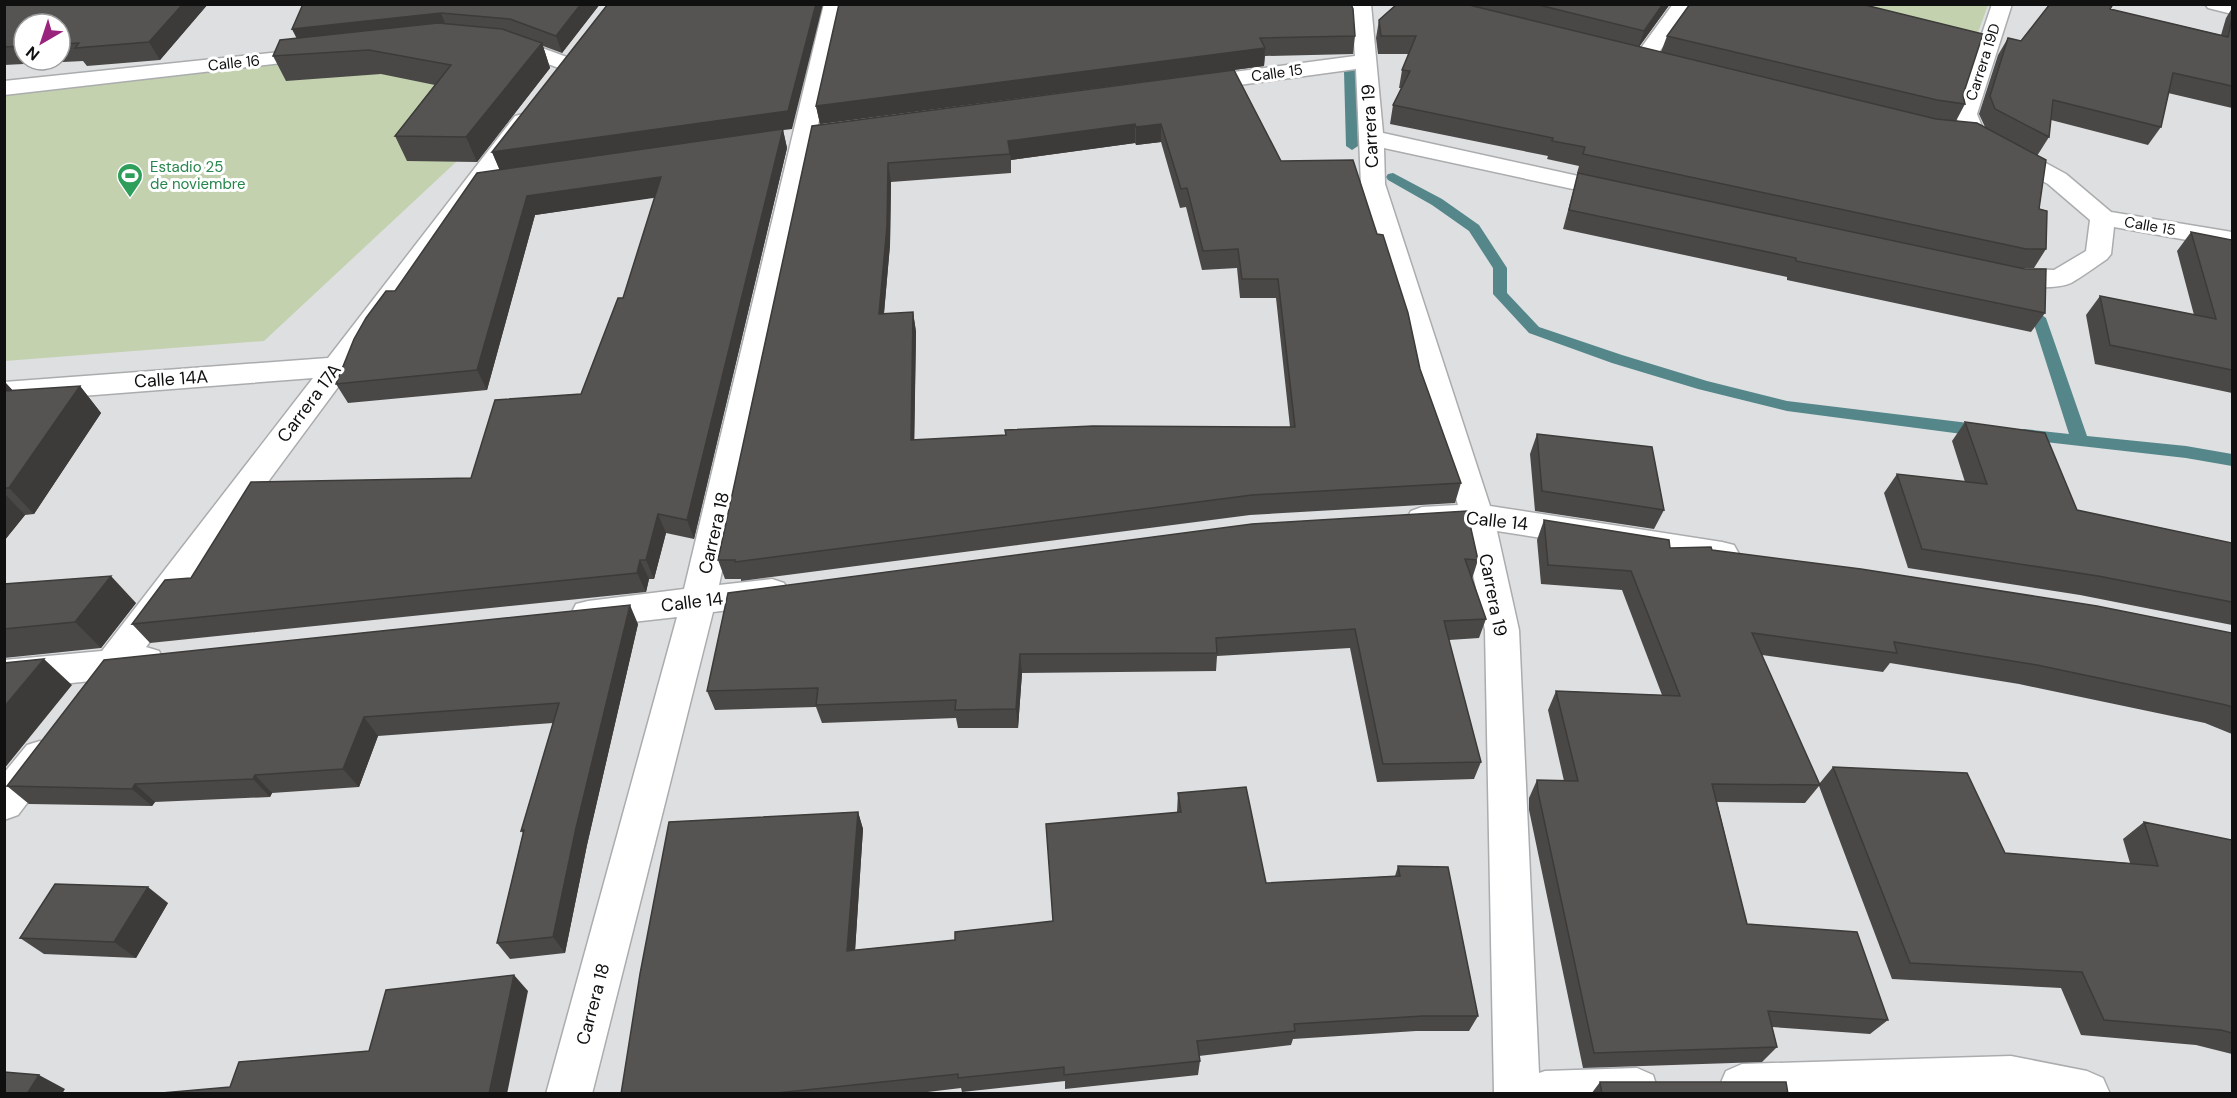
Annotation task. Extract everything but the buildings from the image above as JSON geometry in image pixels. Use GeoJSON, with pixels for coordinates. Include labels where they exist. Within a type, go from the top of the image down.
{"type":"FeatureCollection","features":[{"type":"Feature","properties":{"kind":"street","name":"Carrera 18"},"geometry":{"type":"LineString","coordinates":[[570,1094],[698,602],[834,4]]}},
{"type":"Feature","properties":{"kind":"street","name":"Carrera 19"},"geometry":{"type":"LineString","coordinates":[[1361,4],[1372,138],[1373,184],[1477,516],[1502,630],[1517,1094]]}},
{"type":"Feature","properties":{"kind":"street"},"geometry":{"type":"LineString","coordinates":[[1644,59],[1684,4]]}},
{"type":"Feature","properties":{"kind":"street","name":"Carrera 19D"},"geometry":{"type":"LineString","coordinates":[[2002,4],[1962,132],[2057,179],[2103,218]]}},
{"type":"Feature","properties":{"kind":"street"},"geometry":{"type":"LineString","coordinates":[[2215,4],[2232,8]]}},
{"type":"Feature","properties":{"kind":"street"},"geometry":{"type":"LineString","coordinates":[[1965,40],[1988,46]]}},
{"type":"Feature","properties":{"kind":"street","name":"Carrera 17A"},"geometry":{"type":"LineString","coordinates":[[91,692],[474,184],[559,75],[516,45],[482,42]]}},
{"type":"Feature","properties":{"kind":"street","name":"Calle 16"},"geometry":{"type":"LineString","coordinates":[[4,88],[343,51]]}},
{"type":"Feature","properties":{"kind":"street"},"geometry":{"type":"LineString","coordinates":[[1622,54],[1667,64]]}},
{"type":"Feature","properties":{"kind":"street","name":"Calle 15"},"geometry":{"type":"LineString","coordinates":[[1179,86],[1366,61]]}},
{"type":"Feature","properties":{"kind":"street"},"geometry":{"type":"LineString","coordinates":[[1372,138],[1640,196]]}},
{"type":"Feature","properties":{"kind":"street"},"geometry":{"type":"LineString","coordinates":[[474,184],[509,179]]}},
{"type":"Feature","properties":{"kind":"street","name":"Calle 15"},"geometry":{"type":"LineString","coordinates":[[2103,218],[2232,240]]}},
{"type":"Feature","properties":{"kind":"street"},"geometry":{"type":"LineString","coordinates":[[1978,271],[2013,278],[2060,278],[2098,254],[2103,218]]}},
{"type":"Feature","properties":{"kind":"street","name":"Calle 14A"},"geometry":{"type":"LineString","coordinates":[[4,392],[337,367]]}},
{"type":"Feature","properties":{"kind":"street","name":"Calle 14"},"geometry":{"type":"LineString","coordinates":[[1394,521],[1477,516],[1749,558]]}},
{"type":"Feature","properties":{"kind":"street","name":"Calle 14"},"geometry":{"type":"LineString","coordinates":[[558,617],[804,588]]}},
{"type":"Feature","properties":{"kind":"street"},"geometry":{"type":"LineString","coordinates":[[4,675],[171,658]]}},
{"type":"Feature","properties":{"kind":"street"},"geometry":{"type":"LineString","coordinates":[[4,803],[55,738]]}},
{"type":"Feature","properties":{"kind":"street"},"geometry":{"type":"LineString","coordinates":[[1545,1094],[2010,1079],[2087,1094]]}},
{"type":"Feature","properties":{"kind":"green space"},"geometry":{"type":"Polygon","coordinates":[[[1832,5],[1988,5],[1976,38],[1832,5]]]}},
{"type":"Feature","properties":{"kind":"green space"},"geometry":{"type":"Polygon","coordinates":[[[367,54],[499,82],[456,162],[264,341],[5,361],[5,93],[367,54]]]}},
{"type":"Feature","properties":{"kind":"waterway"},"geometry":{"type":"LineString","coordinates":[[1350,71],[1352,146]]}},
{"type":"Feature","properties":{"kind":"waterway"},"geometry":{"type":"LineString","coordinates":[[1393,177],[1437,202],[1474,228],[1500,268],[1500,294],[1534,330],[1617,359],[1704,385],[1787,406],[1985,431]]}},
{"type":"Feature","properties":{"kind":"waterway"},"geometry":{"type":"LineString","coordinates":[[2039,318],[2080,441]]}},
{"type":"Feature","properties":{"kind":"waterway"},"geometry":{"type":"LineString","coordinates":[[2024,435],[2080,441]]}},
{"type":"Feature","properties":{"kind":"waterway"},"geometry":{"type":"LineString","coordinates":[[2080,441],[2186,452],[2232,460]]}},
{"type":"Feature","properties":{"kind":"place","name":"Estadio 25 de noviembre"},"geometry":{"type":"Point","coordinates":[130,199]}}]}
